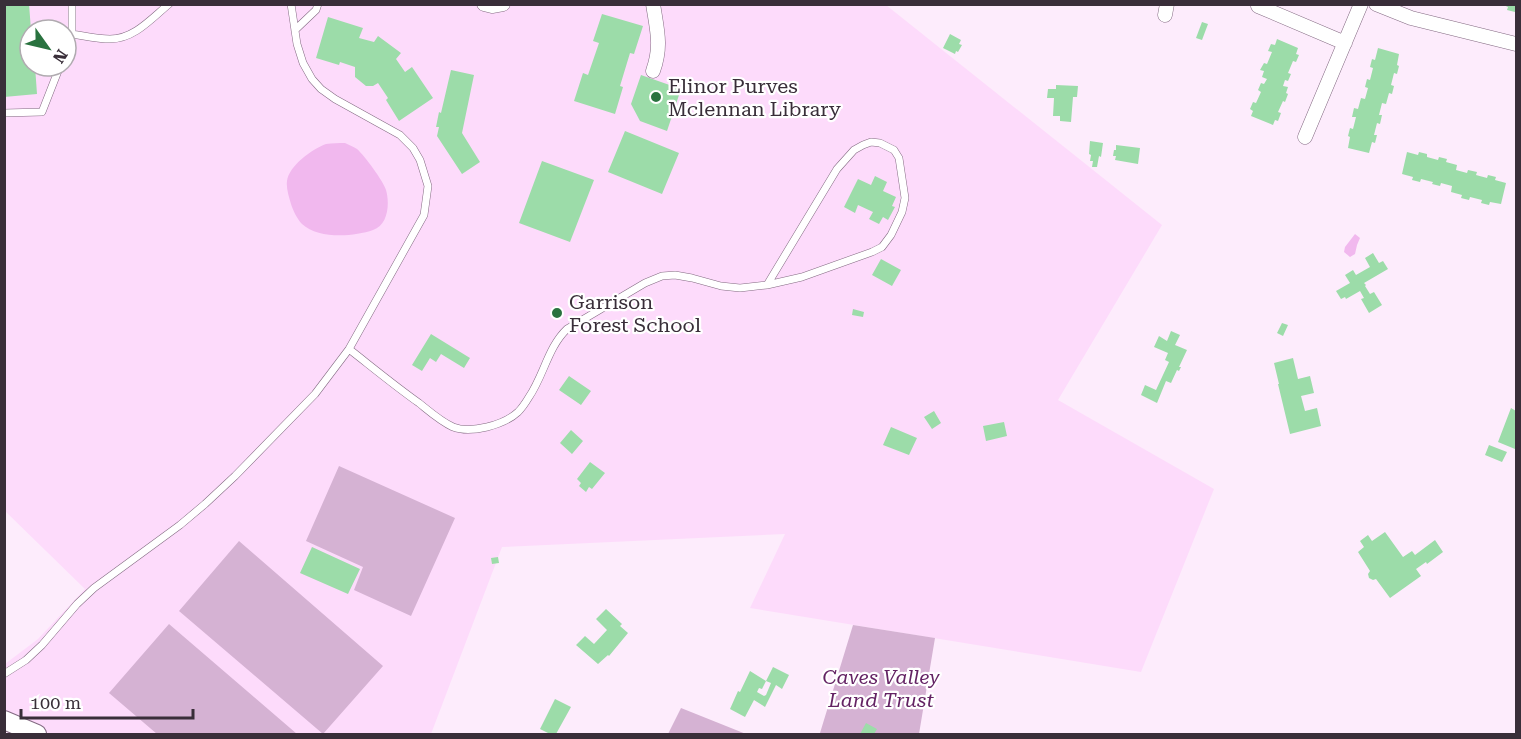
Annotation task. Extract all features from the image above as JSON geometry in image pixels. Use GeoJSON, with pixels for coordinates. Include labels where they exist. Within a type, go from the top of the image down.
{"type":"FeatureCollection","features":[{"type":"Feature","properties":{"kind":"main road"},"geometry":{"type":"LineString","coordinates":[[4,720],[37,735]]}},
{"type":"Feature","properties":{"kind":"street"},"geometry":{"type":"LineString","coordinates":[[484,4],[503,4]]}},
{"type":"Feature","properties":{"kind":"street"},"geometry":{"type":"LineString","coordinates":[[653,4],[659,45],[653,71]]}},
{"type":"Feature","properties":{"kind":"street"},"geometry":{"type":"LineString","coordinates":[[1305,137],[1361,4]]}},
{"type":"Feature","properties":{"kind":"street"},"geometry":{"type":"LineString","coordinates":[[1376,4],[1411,18],[1516,44]]}},
{"type":"Feature","properties":{"kind":"street"},"geometry":{"type":"LineString","coordinates":[[1258,6],[1345,43]]}},
{"type":"Feature","properties":{"kind":"lane"},"geometry":{"type":"LineString","coordinates":[[78,35],[108,39],[122,38],[134,33],[169,4]]}},
{"type":"Feature","properties":{"kind":"lane"},"geometry":{"type":"LineString","coordinates":[[4,674],[27,660],[94,588],[180,525],[228,483],[315,394],[349,349],[424,215],[428,186],[420,160],[413,148],[400,135],[335,99],[312,79],[303,63],[291,4]]}},
{"type":"Feature","properties":{"kind":"lane"},"geometry":{"type":"LineString","coordinates":[[295,30],[316,10],[318,4]]}},
{"type":"Feature","properties":{"kind":"lane"},"geometry":{"type":"LineString","coordinates":[[4,113],[42,112],[55,78]]}},
{"type":"Feature","properties":{"kind":"lane"},"geometry":{"type":"LineString","coordinates":[[349,349],[443,422],[455,428],[474,429],[496,424],[518,412],[530,396],[558,337],[567,328],[645,283],[662,276],[675,275],[721,286],[740,288],[767,285],[802,278],[882,247],[902,213],[905,198],[899,158],[894,150],[880,143],[871,142],[854,150],[845,158],[767,285]]}},
{"type":"Feature","properties":{"kind":"shaded area","name":"Garrison Forest School"},"geometry":{"type":"Polygon","coordinates":[[[5,5],[886,5],[1162,225],[1058,400],[1214,489],[1141,672],[750,608],[785,534],[502,547],[431,734],[51,734],[5,714],[5,664],[38,639],[85,589],[5,511],[5,5]]]}},
{"type":"Feature","properties":{"kind":"shaded area"},"geometry":{"type":"Polygon","coordinates":[[[345,143],[360,152],[382,181],[387,196],[387,213],[382,224],[373,230],[346,235],[317,232],[302,224],[295,214],[287,190],[287,181],[297,164],[314,150],[326,144],[345,143]]]}},
{"type":"Feature","properties":{"kind":"shaded area"},"geometry":{"type":"Polygon","coordinates":[[[1355,234],[1360,238],[1355,254],[1350,257],[1344,252],[1345,247],[1355,234]]]}},
{"type":"Feature","properties":{"kind":"green space"},"geometry":{"type":"Polygon","coordinates":[[[339,466],[455,518],[411,616],[354,590],[363,567],[306,541],[339,466]]]}},
{"type":"Feature","properties":{"kind":"green space"},"geometry":{"type":"Polygon","coordinates":[[[239,541],[383,666],[323,734],[179,611],[239,541]]]}},
{"type":"Feature","properties":{"kind":"green space"},"geometry":{"type":"Polygon","coordinates":[[[169,624],[297,734],[157,734],[109,693],[169,624]]]}},
{"type":"Feature","properties":{"kind":"green space","name":"Caves Valley Land Trust"},"geometry":{"type":"Polygon","coordinates":[[[853,625],[935,638],[919,734],[815,734],[820,733],[853,625]]]}},
{"type":"Feature","properties":{"kind":"green space"},"geometry":{"type":"Polygon","coordinates":[[[681,708],[746,734],[668,734],[681,708]]]}},
{"type":"Feature","properties":{"kind":"building"},"geometry":{"type":"Polygon","coordinates":[[[4,4],[29,4],[30,18],[18,18],[18,78],[36,78],[37,94],[4,97],[4,4]]]}},
{"type":"Feature","properties":{"kind":"building"},"geometry":{"type":"Polygon","coordinates":[[[1501,4],[1516,4],[1515,12],[1507,10],[1508,7],[1501,4]]]}},
{"type":"Feature","properties":{"kind":"building"},"geometry":{"type":"Polygon","coordinates":[[[602,14],[643,26],[634,54],[630,53],[620,86],[623,87],[615,114],[574,101],[583,73],[588,75],[599,43],[593,41],[602,14]]]}},
{"type":"Feature","properties":{"kind":"building"},"geometry":{"type":"Polygon","coordinates":[[[328,17],[363,28],[359,38],[374,42],[378,36],[401,53],[396,59],[405,72],[412,67],[433,98],[399,121],[378,83],[366,86],[355,77],[355,67],[316,58],[328,17]]]}},
{"type":"Feature","properties":{"kind":"building"},"geometry":{"type":"Polygon","coordinates":[[[1202,22],[1208,24],[1202,40],[1196,38],[1202,22]]]}},
{"type":"Feature","properties":{"kind":"building"},"geometry":{"type":"Polygon","coordinates":[[[950,34],[961,40],[959,44],[962,45],[955,54],[943,48],[950,34]]]}},
{"type":"Feature","properties":{"kind":"building"},"geometry":{"type":"Polygon","coordinates":[[[1277,39],[1298,48],[1296,54],[1299,55],[1296,62],[1293,61],[1288,73],[1291,74],[1288,81],[1285,80],[1283,86],[1288,87],[1286,93],[1288,94],[1278,112],[1281,113],[1278,121],[1275,120],[1273,125],[1251,116],[1253,111],[1250,109],[1261,92],[1258,90],[1261,83],[1264,84],[1267,79],[1262,77],[1264,71],[1260,70],[1264,63],[1267,64],[1272,52],[1268,51],[1271,44],[1275,45],[1277,39]]]}},
{"type":"Feature","properties":{"kind":"building"},"geometry":{"type":"Polygon","coordinates":[[[1378,48],[1399,54],[1397,65],[1399,66],[1397,74],[1394,73],[1391,85],[1394,86],[1392,94],[1389,93],[1386,104],[1382,103],[1379,115],[1382,115],[1380,124],[1377,123],[1375,143],[1372,142],[1369,153],[1348,148],[1350,137],[1348,136],[1350,128],[1353,129],[1356,117],[1352,117],[1354,108],[1358,109],[1361,98],[1365,99],[1368,88],[1365,87],[1367,79],[1370,80],[1373,68],[1370,67],[1372,59],[1375,60],[1378,48]]]}},
{"type":"Feature","properties":{"kind":"building"},"geometry":{"type":"Polygon","coordinates":[[[451,70],[474,75],[462,133],[480,162],[462,174],[437,136],[439,127],[436,127],[451,70]]]}},
{"type":"Feature","properties":{"kind":"building","name":"Elinor Purves Mclennan Library"},"geometry":{"type":"Polygon","coordinates":[[[641,75],[681,89],[667,131],[640,121],[631,104],[641,75]]]}},
{"type":"Feature","properties":{"kind":"building"},"geometry":{"type":"Polygon","coordinates":[[[1056,85],[1078,86],[1077,97],[1073,97],[1071,122],[1060,121],[1060,116],[1053,116],[1054,98],[1047,98],[1048,89],[1056,89],[1056,85]]]}},
{"type":"Feature","properties":{"kind":"building"},"geometry":{"type":"Polygon","coordinates":[[[625,131],[679,153],[662,194],[608,172],[625,131]]]}},
{"type":"Feature","properties":{"kind":"building"},"geometry":{"type":"Polygon","coordinates":[[[1090,141],[1103,143],[1097,167],[1092,167],[1093,161],[1090,161],[1090,141]]]}},
{"type":"Feature","properties":{"kind":"building"},"geometry":{"type":"Polygon","coordinates":[[[1116,145],[1140,148],[1138,164],[1115,160],[1116,156],[1113,156],[1116,145]]]}},
{"type":"Feature","properties":{"kind":"building"},"geometry":{"type":"Polygon","coordinates":[[[1407,152],[1418,155],[1419,152],[1427,154],[1427,157],[1438,160],[1439,157],[1447,159],[1446,162],[1457,165],[1456,170],[1467,173],[1468,170],[1477,172],[1476,175],[1487,178],[1488,175],[1496,177],[1495,180],[1506,183],[1501,204],[1490,202],[1489,205],[1481,203],[1482,200],[1470,197],[1469,200],[1461,198],[1462,195],[1451,192],[1452,186],[1441,183],[1440,186],[1421,179],[1420,182],[1412,180],[1413,177],[1402,174],[1407,152]]]}},
{"type":"Feature","properties":{"kind":"building"},"geometry":{"type":"Polygon","coordinates":[[[542,161],[594,180],[570,242],[519,223],[542,161]]]}},
{"type":"Feature","properties":{"kind":"building"},"geometry":{"type":"Polygon","coordinates":[[[875,176],[887,182],[883,191],[896,197],[892,206],[895,207],[888,220],[883,217],[879,224],[869,219],[873,212],[858,205],[855,213],[844,207],[858,179],[871,185],[875,176]]]}},
{"type":"Feature","properties":{"kind":"building"},"geometry":{"type":"Polygon","coordinates":[[[1373,253],[1379,263],[1383,261],[1388,269],[1364,283],[1370,294],[1374,292],[1382,305],[1369,313],[1361,299],[1364,298],[1360,291],[1346,299],[1345,297],[1341,299],[1336,291],[1350,283],[1345,275],[1353,270],[1356,275],[1370,267],[1365,258],[1373,253]]]}},
{"type":"Feature","properties":{"kind":"building"},"geometry":{"type":"Polygon","coordinates":[[[881,259],[901,270],[892,286],[872,275],[881,259]]]}},
{"type":"Feature","properties":{"kind":"building"},"geometry":{"type":"Polygon","coordinates":[[[853,309],[864,312],[863,317],[852,315],[853,309]]]}},
{"type":"Feature","properties":{"kind":"building"},"geometry":{"type":"Polygon","coordinates":[[[1282,323],[1288,325],[1283,336],[1277,333],[1282,323]]]}},
{"type":"Feature","properties":{"kind":"building"},"geometry":{"type":"Polygon","coordinates":[[[1171,331],[1180,335],[1175,345],[1187,350],[1179,371],[1177,370],[1171,383],[1166,381],[1157,403],[1141,395],[1145,385],[1156,390],[1169,362],[1165,360],[1168,353],[1154,347],[1159,336],[1167,341],[1171,331]]]}},
{"type":"Feature","properties":{"kind":"building"},"geometry":{"type":"Polygon","coordinates":[[[431,334],[470,358],[464,368],[441,354],[436,362],[430,358],[422,371],[412,365],[431,334]]]}},
{"type":"Feature","properties":{"kind":"building"},"geometry":{"type":"Polygon","coordinates":[[[1293,358],[1298,379],[1310,376],[1314,393],[1301,396],[1305,411],[1317,408],[1321,426],[1290,434],[1274,363],[1293,358]]]}},
{"type":"Feature","properties":{"kind":"building"},"geometry":{"type":"Polygon","coordinates":[[[569,376],[591,391],[581,405],[559,390],[569,376]]]}},
{"type":"Feature","properties":{"kind":"building"},"geometry":{"type":"Polygon","coordinates":[[[1511,408],[1516,411],[1515,449],[1498,442],[1511,408]]]}},
{"type":"Feature","properties":{"kind":"building"},"geometry":{"type":"Polygon","coordinates":[[[934,411],[941,423],[932,429],[924,417],[934,411]]]}},
{"type":"Feature","properties":{"kind":"building"},"geometry":{"type":"Polygon","coordinates":[[[1004,422],[1007,436],[986,441],[983,426],[1004,422]]]}},
{"type":"Feature","properties":{"kind":"building"},"geometry":{"type":"Polygon","coordinates":[[[891,427],[917,438],[909,455],[883,445],[891,427]]]}},
{"type":"Feature","properties":{"kind":"building"},"geometry":{"type":"Polygon","coordinates":[[[571,430],[583,441],[572,454],[560,443],[571,430]]]}},
{"type":"Feature","properties":{"kind":"building"},"geometry":{"type":"Polygon","coordinates":[[[1489,445],[1507,452],[1502,462],[1485,455],[1489,445]]]}},
{"type":"Feature","properties":{"kind":"building"},"geometry":{"type":"Polygon","coordinates":[[[590,462],[605,473],[592,489],[589,487],[586,492],[579,486],[581,483],[577,479],[590,462]]]}},
{"type":"Feature","properties":{"kind":"building"},"geometry":{"type":"Polygon","coordinates":[[[1385,532],[1403,557],[1412,551],[1415,555],[1435,540],[1443,552],[1416,569],[1421,576],[1390,598],[1376,579],[1369,578],[1370,571],[1358,552],[1364,547],[1360,541],[1368,535],[1372,541],[1385,532]]]}},
{"type":"Feature","properties":{"kind":"building"},"geometry":{"type":"Polygon","coordinates":[[[312,547],[360,569],[348,594],[300,573],[312,547]]]}},
{"type":"Feature","properties":{"kind":"building"},"geometry":{"type":"Polygon","coordinates":[[[498,557],[499,563],[492,564],[491,558],[498,557]]]}},
{"type":"Feature","properties":{"kind":"building"},"geometry":{"type":"Polygon","coordinates":[[[606,609],[628,633],[609,656],[598,664],[576,645],[585,636],[594,644],[607,630],[596,619],[606,609]]]}},
{"type":"Feature","properties":{"kind":"building"},"geometry":{"type":"Polygon","coordinates":[[[773,667],[789,675],[782,689],[776,685],[765,707],[754,700],[745,717],[730,709],[750,671],[766,681],[773,667]],[[766,681],[762,689],[759,688],[757,692],[764,696],[771,683],[766,681]]]}},
{"type":"Feature","properties":{"kind":"building"},"geometry":{"type":"Polygon","coordinates":[[[555,699],[571,707],[556,734],[550,734],[540,729],[555,699]]]}},
{"type":"Feature","properties":{"kind":"building"},"geometry":{"type":"Polygon","coordinates":[[[866,723],[877,729],[874,734],[860,734],[866,723]]]}},
{"type":"Feature","properties":{"kind":"place","name":"Elinor Purves Mclennan Library"},"geometry":{"type":"Point","coordinates":[656,97]}},
{"type":"Feature","properties":{"kind":"place","name":"Garrison Forest School"},"geometry":{"type":"Point","coordinates":[557,313]}}]}
